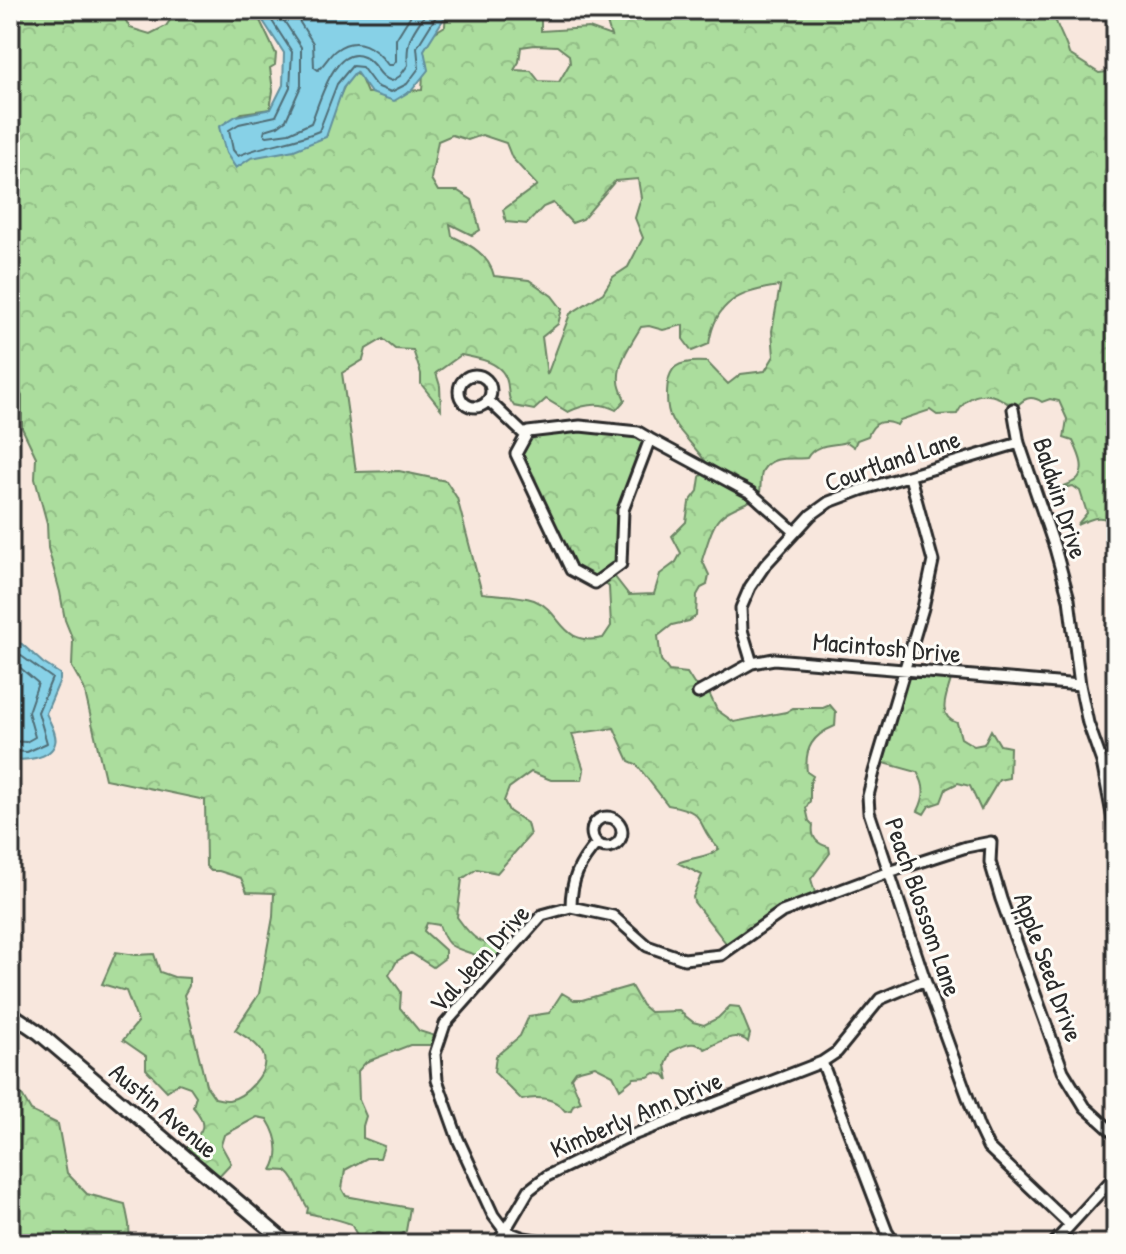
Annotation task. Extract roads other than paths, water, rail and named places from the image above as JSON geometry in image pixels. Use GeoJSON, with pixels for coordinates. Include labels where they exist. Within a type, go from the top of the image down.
{"type":"FeatureCollection","features":[{"type":"Feature","properties":{"kind":"street"},"geometry":{"type":"LineString","coordinates":[[489,401],[526,436]]}},
{"type":"Feature","properties":{"kind":"street","name":"Baldwin Drive"},"geometry":{"type":"LineString","coordinates":[[1013,409],[1019,443],[1069,599],[1080,685],[1088,723],[1102,762],[1116,835]]}},
{"type":"Feature","properties":{"kind":"street"},"geometry":{"type":"LineString","coordinates":[[650,439],[623,510],[621,564],[595,583],[571,570],[516,454],[528,432],[580,426],[638,432],[751,493],[794,531]]}},
{"type":"Feature","properties":{"kind":"street","name":"Courtland Lane"},"geometry":{"type":"LineString","coordinates":[[752,663],[742,630],[741,608],[750,587],[794,531],[829,502],[936,466],[1019,443]]}},
{"type":"Feature","properties":{"kind":"street","name":"Peach Blossom Lane"},"geometry":{"type":"LineString","coordinates":[[910,477],[933,561],[868,796],[869,812],[925,980],[988,1147],[1069,1224]]}},
{"type":"Feature","properties":{"kind":"street","name":"Macintosh Drive"},"geometry":{"type":"LineString","coordinates":[[698,693],[752,663],[774,659],[1080,685]]}},
{"type":"Feature","properties":{"kind":"street","name":"Val Jean Drive"},"geometry":{"type":"LineString","coordinates":[[505,1231],[493,1215],[458,1139],[437,1080],[435,1054],[445,1024],[542,915],[571,907],[613,916],[647,946],[684,959],[721,955],[782,912],[889,872],[991,842]]}},
{"type":"Feature","properties":{"kind":"street","name":"Apple Seed Drive"},"geometry":{"type":"LineString","coordinates":[[991,842],[990,862],[1001,899],[1063,1071],[1085,1107],[1116,1135]]}},
{"type":"Feature","properties":{"kind":"street","name":"Val Jean Drive"},"geometry":{"type":"LineString","coordinates":[[571,907],[573,880],[587,854],[597,843]]}},
{"type":"Feature","properties":{"kind":"street"},"geometry":{"type":"LineString","coordinates":[[895,1244],[887,1232],[822,1062],[837,1052],[880,999],[925,980]]}},
{"type":"Feature","properties":{"kind":"street","name":"Austin Avenue"},"geometry":{"type":"LineString","coordinates":[[10,1013],[38,1032],[288,1244]]}},
{"type":"Feature","properties":{"kind":"street","name":"Kimberly Ann Drive"},"geometry":{"type":"LineString","coordinates":[[497,1244],[529,1190],[547,1176],[625,1138],[822,1062]]}},
{"type":"Feature","properties":{"kind":"street"},"geometry":{"type":"LineString","coordinates":[[1053,1244],[1116,1175]]}},
{"type":"Feature","properties":{"kind":"street"},"geometry":{"type":"LineString","coordinates":[[505,1231],[524,1238],[560,1244]]}},
{"type":"Feature","properties":{"kind":"water"},"geometry":{"type":"Polygon","coordinates":[[[256,10],[448,12],[424,50],[428,70],[412,90],[394,101],[371,93],[356,72],[343,88],[326,137],[294,150],[251,158],[236,168],[226,153],[219,127],[236,116],[271,109],[283,85],[284,53],[256,10]]]}},
{"type":"Feature","properties":{"kind":"water"},"geometry":{"type":"Polygon","coordinates":[[[10,639],[22,644],[60,674],[46,713],[56,740],[48,753],[36,758],[10,758],[10,639]]]}}]}
